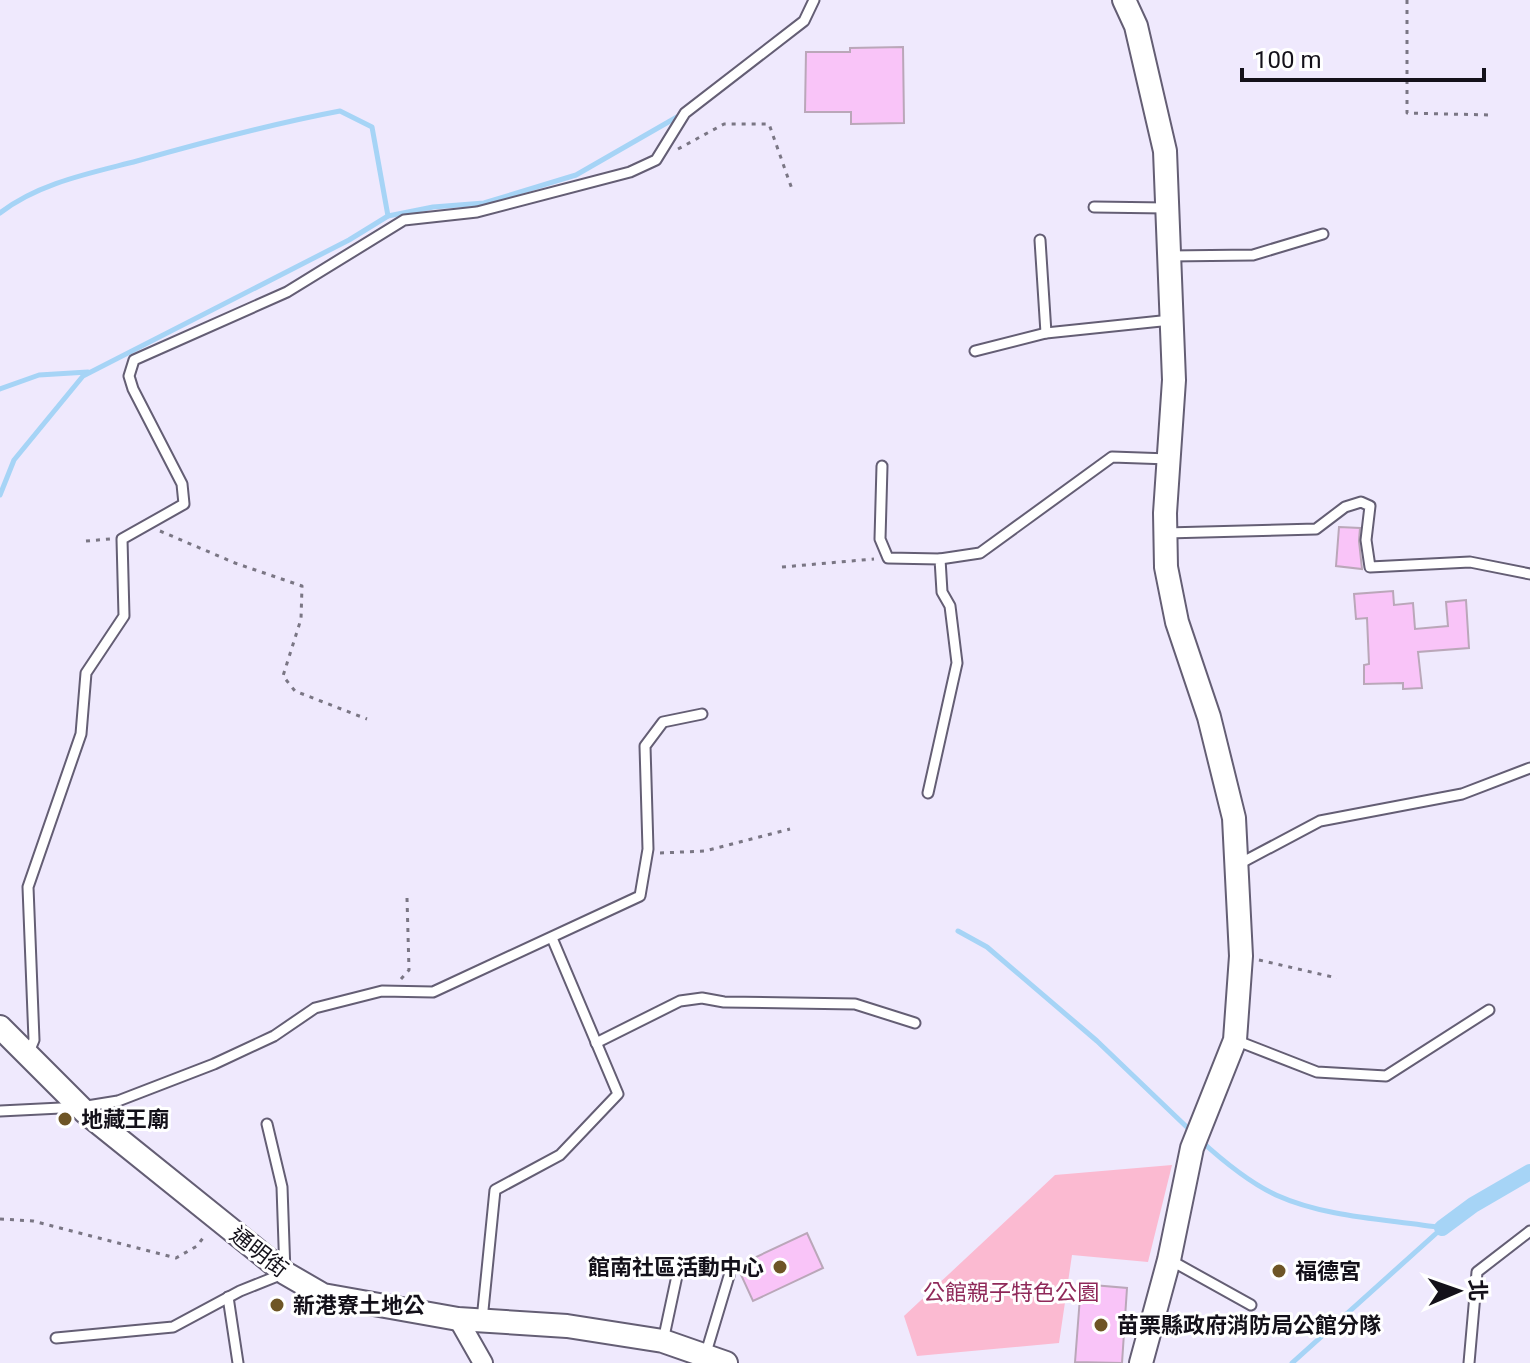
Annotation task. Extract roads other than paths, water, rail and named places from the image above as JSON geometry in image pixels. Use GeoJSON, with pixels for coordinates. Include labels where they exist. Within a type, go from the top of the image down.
{"type":"FeatureCollection","features":[{"type":"Feature","properties":{"kind":"street"},"geometry":{"type":"LineString","coordinates":[[1124,0],[1136,26],[1165,151],[1174,380],[1166,567],[1177,622],[1209,717],[1234,818],[1241,956],[1235,1040],[1192,1148],[1169,1260],[1141,1363]]}},
{"type":"Feature","properties":{"kind":"street","name":"通明街"},"geometry":{"type":"LineString","coordinates":[[0,1027],[81,1107],[285,1273],[323,1295],[458,1319],[567,1326],[663,1341],[712,1361]]}},
{"type":"Feature","properties":{"kind":"street"},"geometry":{"type":"LineString","coordinates":[[458,1319],[483,1363]]}},
{"type":"Feature","properties":{"kind":"lane"},"geometry":{"type":"LineString","coordinates":[[28,1054],[34,1040],[28,887],[81,734],[86,673],[124,616],[122,539],[184,504],[182,484],[133,389],[129,376],[134,360],[287,292],[404,220],[477,212],[630,172],[656,160],[685,113],[804,21],[814,0]]}},
{"type":"Feature","properties":{"kind":"lane"},"geometry":{"type":"LineString","coordinates":[[1094,207],[1166,208]]}},
{"type":"Feature","properties":{"kind":"lane"},"geometry":{"type":"LineString","coordinates":[[1169,256],[1253,255],[1323,234]]}},
{"type":"Feature","properties":{"kind":"lane"},"geometry":{"type":"LineString","coordinates":[[1040,240],[1046,333]]}},
{"type":"Feature","properties":{"kind":"lane"},"geometry":{"type":"LineString","coordinates":[[975,351],[1046,333],[1171,320]]}},
{"type":"Feature","properties":{"kind":"lane"},"geometry":{"type":"LineString","coordinates":[[882,466],[880,539],[888,558],[940,559],[980,553],[1112,457],[1169,459]]}},
{"type":"Feature","properties":{"kind":"lane"},"geometry":{"type":"LineString","coordinates":[[1166,533],[1316,529],[1345,507],[1361,502],[1370,506],[1366,540],[1370,567],[1470,562],[1530,574]]}},
{"type":"Feature","properties":{"kind":"lane"},"geometry":{"type":"LineString","coordinates":[[928,793],[957,663],[950,606],[942,592],[940,559]]}},
{"type":"Feature","properties":{"kind":"lane"},"geometry":{"type":"LineString","coordinates":[[0,1111],[81,1107],[118,1101],[214,1064],[274,1036],[315,1008],[387,991],[433,992],[640,896],[648,853],[645,746],[663,722],[702,714]]}},
{"type":"Feature","properties":{"kind":"lane"},"geometry":{"type":"LineString","coordinates":[[1236,865],[1320,821],[1462,794],[1530,768]]}},
{"type":"Feature","properties":{"kind":"lane"},"geometry":{"type":"LineString","coordinates":[[482,1320],[495,1190],[560,1155],[618,1094],[552,938]]}},
{"type":"Feature","properties":{"kind":"lane"},"geometry":{"type":"LineString","coordinates":[[596,1043],[680,1001],[702,998],[724,1002],[855,1004],[915,1023]]}},
{"type":"Feature","properties":{"kind":"lane"},"geometry":{"type":"LineString","coordinates":[[1235,1040],[1317,1072],[1386,1076],[1489,1010]]}},
{"type":"Feature","properties":{"kind":"lane"},"geometry":{"type":"LineString","coordinates":[[56,1338],[173,1327],[228,1297],[285,1273],[282,1187],[267,1124]]}},
{"type":"Feature","properties":{"kind":"lane"},"geometry":{"type":"LineString","coordinates":[[1469,1363],[1477,1272],[1530,1231]]}},
{"type":"Feature","properties":{"kind":"lane"},"geometry":{"type":"LineString","coordinates":[[1169,1260],[1251,1305]]}},
{"type":"Feature","properties":{"kind":"lane"},"geometry":{"type":"LineString","coordinates":[[663,1341],[678,1271]]}},
{"type":"Feature","properties":{"kind":"lane"},"geometry":{"type":"LineString","coordinates":[[712,1361],[729,1276]]}},
{"type":"Feature","properties":{"kind":"lane"},"geometry":{"type":"LineString","coordinates":[[228,1297],[238,1363]]}},
{"type":"Feature","properties":{"kind":"waterway"},"geometry":{"type":"LineString","coordinates":[[0,213],[31,194],[83,175],[340,111],[372,127],[388,216]]}},
{"type":"Feature","properties":{"kind":"waterway"},"geometry":{"type":"LineString","coordinates":[[0,495],[14,460],[83,376],[349,240],[388,216],[433,207],[484,203],[576,175],[677,117]]}},
{"type":"Feature","properties":{"kind":"waterway"},"geometry":{"type":"LineString","coordinates":[[0,389],[39,375],[88,372]]}},
{"type":"Feature","properties":{"kind":"waterway"},"geometry":{"type":"LineString","coordinates":[[958,931],[987,947],[1097,1041],[1193,1133]]}},
{"type":"Feature","properties":{"kind":"waterway"},"geometry":{"type":"LineString","coordinates":[[1200,1140],[1256,1184],[1296,1203],[1358,1217],[1442,1228]]}},
{"type":"Feature","properties":{"kind":"waterway"},"geometry":{"type":"LineString","coordinates":[[1442,1228],[1473,1205],[1530,1172]]}},
{"type":"Feature","properties":{"kind":"waterway"},"geometry":{"type":"LineString","coordinates":[[1292,1363],[1441,1229]]}},
{"type":"Feature","properties":{"kind":"place","name":"地藏王廟"},"geometry":{"type":"Point","coordinates":[65,1119]}},
{"type":"Feature","properties":{"kind":"place","name":"館南社區活動中心"},"geometry":{"type":"Point","coordinates":[780,1267]}},
{"type":"Feature","properties":{"kind":"place","name":"福德宮"},"geometry":{"type":"Point","coordinates":[1279,1271]}},
{"type":"Feature","properties":{"kind":"place","name":"新港寮土地公"},"geometry":{"type":"Point","coordinates":[277,1305]}},
{"type":"Feature","properties":{"kind":"place","name":"苗栗縣政府消防局公館分隊"},"geometry":{"type":"Point","coordinates":[1101,1325]}},
{"type":"Feature","properties":{"kind":"park label","name":"公館親子特色公園"},"geometry":{"type":"Point","coordinates":[1011,1292]}}]}
